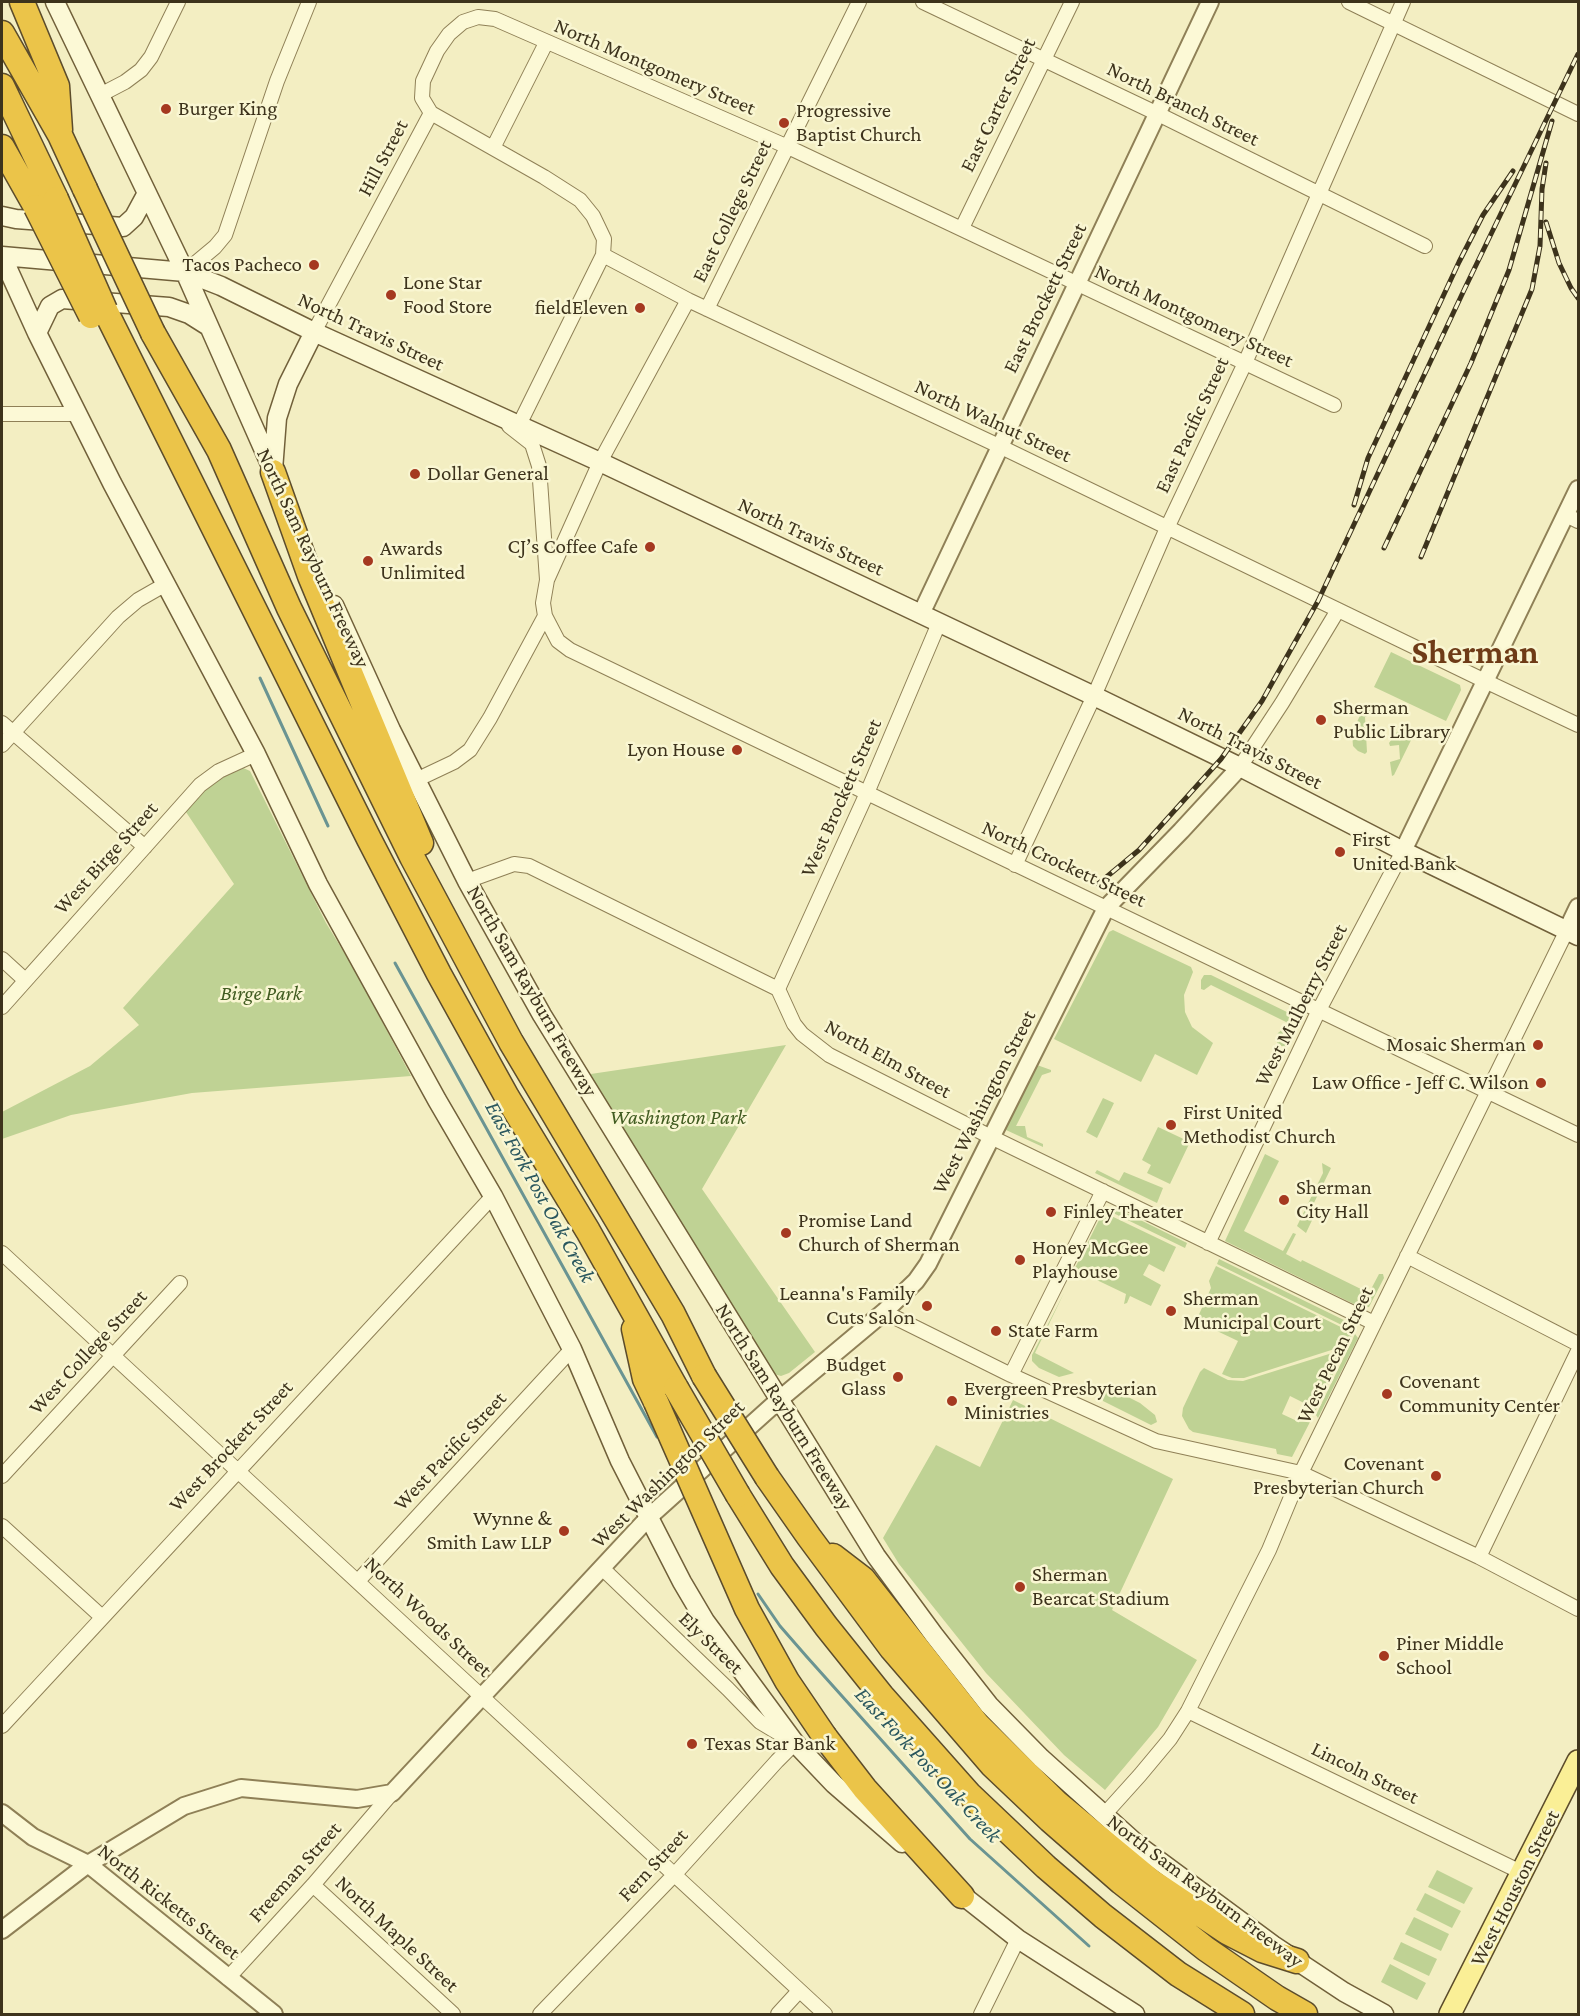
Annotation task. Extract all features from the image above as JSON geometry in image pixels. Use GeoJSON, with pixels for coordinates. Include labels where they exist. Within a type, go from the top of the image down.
{"type":"FeatureCollection","features":[{"type":"Feature","properties":{"kind":"highway"},"geometry":{"type":"LineString","coordinates":[[22,2],[57,86],[60,135]]}},
{"type":"Feature","properties":{"kind":"highway","name":"North Sam Rayburn Freeway"},"geometry":{"type":"LineString","coordinates":[[2,33],[60,135],[153,333],[219,450],[294,619],[412,857],[536,1086],[673,1314],[704,1376],[767,1477],[892,1649],[992,1765],[1121,1882],[1206,1949],[1277,1998],[1305,2014]]}},
{"type":"Feature","properties":{"kind":"highway"},"geometry":{"type":"LineString","coordinates":[[2,86],[46,203],[98,313],[174,451],[439,974],[507,1097],[588,1231],[676,1388],[782,1566],[888,1704],[969,1794],[1046,1867],[1103,1916],[1178,1974],[1242,2014]]}},
{"type":"Feature","properties":{"kind":"highway"},"geometry":{"type":"LineString","coordinates":[[2,147],[46,203]]}},
{"type":"Feature","properties":{"kind":"highway"},"geometry":{"type":"LineString","coordinates":[[273,472],[310,576],[472,970]]}},
{"type":"Feature","properties":{"kind":"highway"},"geometry":{"type":"LineString","coordinates":[[629,1306],[645,1379],[747,1609],[787,1681],[825,1737],[865,1789],[962,1896]]}},
{"type":"Feature","properties":{"kind":"highway"},"geometry":{"type":"LineString","coordinates":[[809,1537],[863,1579],[977,1724],[1057,1803],[1151,1881],[1227,1932],[1262,1950],[1297,1961]]}},
{"type":"Feature","properties":{"kind":"main road","name":"North Sam Rayburn Freeway"},"geometry":{"type":"LineString","coordinates":[[55,2],[185,272],[391,730],[467,881],[542,1015],[876,1556],[989,1705],[1041,1758],[1104,1815],[1174,1873],[1297,1961],[1384,2014]]}},
{"type":"Feature","properties":{"kind":"main road"},"geometry":{"type":"LineString","coordinates":[[2,216],[123,227],[134,217],[147,193]]}},
{"type":"Feature","properties":{"kind":"main road","name":"North Travis Street"},"geometry":{"type":"LineString","coordinates":[[2,256],[185,272],[221,286],[314,332],[600,462],[1094,696],[1240,767],[1402,851],[1573,933]]}},
{"type":"Feature","properties":{"kind":"main road"},"geometry":{"type":"LineString","coordinates":[[2,256],[77,414],[255,754],[318,884],[437,1100],[493,1196],[572,1349],[620,1461],[705,1622],[795,1743],[834,1784],[962,1896],[1018,1939],[1135,2014]]}},
{"type":"Feature","properties":{"kind":"main road"},"geometry":{"type":"LineString","coordinates":[[37,333],[50,306],[62,299],[169,307],[189,314],[208,326]]}},
{"type":"Feature","properties":{"kind":"main road"},"geometry":{"type":"LineString","coordinates":[[273,472],[277,418],[288,384],[314,332]]}},
{"type":"Feature","properties":{"kind":"main road","name":"West Houston Street"},"geometry":{"type":"LineString","coordinates":[[1450,2014],[1578,1761]]}},
{"type":"Feature","properties":{"kind":"street"},"geometry":{"type":"LineString","coordinates":[[100,95],[125,82],[141,70],[151,57],[178,2]]}},
{"type":"Feature","properties":{"kind":"street"},"geometry":{"type":"LineString","coordinates":[[185,272],[215,247],[225,235],[277,81],[309,2]]}},
{"type":"Feature","properties":{"kind":"street","name":"East College Street"},"geometry":{"type":"LineString","coordinates":[[707,309],[859,2]]}},
{"type":"Feature","properties":{"kind":"street","name":"North Branch Street"},"geometry":{"type":"LineString","coordinates":[[923,2],[1158,114],[1425,246]]}},
{"type":"Feature","properties":{"kind":"street","name":"East Carter Street"},"geometry":{"type":"LineString","coordinates":[[962,228],[1072,2]]}},
{"type":"Feature","properties":{"kind":"street","name":"East Brockett Street"},"geometry":{"type":"LineString","coordinates":[[921,614],[1210,2]]}},
{"type":"Feature","properties":{"kind":"street"},"geometry":{"type":"LineString","coordinates":[[1349,2],[1578,114]]}},
{"type":"Feature","properties":{"kind":"street","name":"East Pacific Street"},"geometry":{"type":"LineString","coordinates":[[1015,864],[1094,696],[1167,528],[1245,363],[1403,2]]}},
{"type":"Feature","properties":{"kind":"street","name":"North Montgomery Street"},"geometry":{"type":"LineString","coordinates":[[478,17],[495,19],[788,147],[1334,405]]}},
{"type":"Feature","properties":{"kind":"street","name":"Hill Street"},"geometry":{"type":"LineString","coordinates":[[314,332],[431,113],[422,98],[423,81],[437,51],[449,34],[463,22],[478,17]]}},
{"type":"Feature","properties":{"kind":"street"},"geometry":{"type":"LineString","coordinates":[[493,148],[546,43]]}},
{"type":"Feature","properties":{"kind":"street"},"geometry":{"type":"LineString","coordinates":[[431,113],[580,200],[593,216],[604,239],[603,255],[519,425]]}},
{"type":"Feature","properties":{"kind":"street","name":"North Walnut Street"},"geometry":{"type":"LineString","coordinates":[[603,255],[688,300],[999,446],[1578,724]]}},
{"type":"Feature","properties":{"kind":"street","name":"East College Street"},"geometry":{"type":"LineString","coordinates":[[600,462],[688,300]]}},
{"type":"Feature","properties":{"kind":"street"},"geometry":{"type":"LineString","coordinates":[[416,780],[454,762],[470,750],[545,616],[543,603],[547,580],[539,466],[532,444],[491,412]]}},
{"type":"Feature","properties":{"kind":"street"},"geometry":{"type":"LineString","coordinates":[[2,414],[77,414]]}},
{"type":"Feature","properties":{"kind":"street"},"geometry":{"type":"LineString","coordinates":[[547,580],[600,462]]}},
{"type":"Feature","properties":{"kind":"street"},"geometry":{"type":"LineString","coordinates":[[1402,851],[1485,681],[1572,518],[1578,489]]}},
{"type":"Feature","properties":{"kind":"street"},"geometry":{"type":"LineString","coordinates":[[2,746],[118,617],[138,600],[166,584]]}},
{"type":"Feature","properties":{"kind":"street"},"geometry":{"type":"LineString","coordinates":[[1240,767],[1338,610]]}},
{"type":"Feature","properties":{"kind":"street","name":"North Crockett Street"},"geometry":{"type":"LineString","coordinates":[[545,616],[558,641],[570,650],[1488,1090],[1578,1136]]}},
{"type":"Feature","properties":{"kind":"street","name":"West Brockett Street"},"geometry":{"type":"LineString","coordinates":[[778,989],[867,793],[939,623]]}},
{"type":"Feature","properties":{"kind":"street"},"geometry":{"type":"LineString","coordinates":[[2,723],[145,847]]}},
{"type":"Feature","properties":{"kind":"street","name":"West Birge Street"},"geometry":{"type":"LineString","coordinates":[[2,1007],[200,785],[219,771],[255,754]]}},
{"type":"Feature","properties":{"kind":"street","name":"West Washington Street"},"geometry":{"type":"LineString","coordinates":[[392,1793],[650,1517],[780,1399],[884,1312],[916,1281],[928,1264],[1106,908],[1240,767]]}},
{"type":"Feature","properties":{"kind":"street","name":"West Mulberry Street"},"geometry":{"type":"LineString","coordinates":[[1208,1243],[1319,1010],[1402,851]]}},
{"type":"Feature","properties":{"kind":"street"},"geometry":{"type":"LineString","coordinates":[[467,881],[514,864],[530,866],[778,989]]}},
{"type":"Feature","properties":{"kind":"street"},"geometry":{"type":"LineString","coordinates":[[1573,933],[1578,907]]}},
{"type":"Feature","properties":{"kind":"street","name":"West Pecan Street"},"geometry":{"type":"LineString","coordinates":[[1104,1815],[1148,1766],[1188,1711],[1269,1550],[1301,1473],[1488,1090],[1573,933]]}},
{"type":"Feature","properties":{"kind":"street"},"geometry":{"type":"LineString","coordinates":[[2,959],[25,980]]}},
{"type":"Feature","properties":{"kind":"street","name":"North Elm Street"},"geometry":{"type":"LineString","coordinates":[[778,989],[794,1024],[802,1034],[829,1055],[1374,1323]]}},
{"type":"Feature","properties":{"kind":"street"},"geometry":{"type":"LineString","coordinates":[[1011,1375],[1103,1191]]}},
{"type":"Feature","properties":{"kind":"street","name":"West Brockett Street"},"geometry":{"type":"LineString","coordinates":[[2,1726],[493,1196]]}},
{"type":"Feature","properties":{"kind":"street","name":"North Woods Street"},"geometry":{"type":"LineString","coordinates":[[2,1252],[825,2014]]}},
{"type":"Feature","properties":{"kind":"street"},"geometry":{"type":"LineString","coordinates":[[1407,1256],[1578,1344]]}},
{"type":"Feature","properties":{"kind":"street","name":"West College Street"},"geometry":{"type":"LineString","coordinates":[[2,1476],[180,1283]]}},
{"type":"Feature","properties":{"kind":"street"},"geometry":{"type":"LineString","coordinates":[[884,1312],[1011,1375],[1156,1441],[1301,1473],[1479,1557],[1578,1610]]}},
{"type":"Feature","properties":{"kind":"street","name":"West Pacific Street"},"geometry":{"type":"LineString","coordinates":[[358,1581],[572,1349]]}},
{"type":"Feature","properties":{"kind":"street"},"geometry":{"type":"LineString","coordinates":[[1479,1557],[1578,1351]]}},
{"type":"Feature","properties":{"kind":"street"},"geometry":{"type":"LineString","coordinates":[[2,1526],[102,1617]]}},
{"type":"Feature","properties":{"kind":"street","name":"Ely Street"},"geometry":{"type":"LineString","coordinates":[[602,1568],[760,1722],[795,1743]]}},
{"type":"Feature","properties":{"kind":"street","name":"Lincoln Street"},"geometry":{"type":"LineString","coordinates":[[1188,1711],[1523,1873]]}},
{"type":"Feature","properties":{"kind":"street","name":"Fern Street"},"geometry":{"type":"LineString","coordinates":[[540,2014],[675,1874],[795,1743]]}},
{"type":"Feature","properties":{"kind":"street"},"geometry":{"type":"LineString","coordinates":[[2,1930],[88,1864],[184,1806],[241,1788],[357,1799],[392,1793]]}},
{"type":"Feature","properties":{"kind":"street","name":"Freeman Street"},"geometry":{"type":"LineString","coordinates":[[228,1978],[313,1885],[392,1793]]}},
{"type":"Feature","properties":{"kind":"street","name":"North Ricketts Street"},"geometry":{"type":"LineString","coordinates":[[2,1813],[33,1837],[88,1864],[274,2014]]}},
{"type":"Feature","properties":{"kind":"street","name":"North Maple Street"},"geometry":{"type":"LineString","coordinates":[[313,1885],[453,2014]]}},
{"type":"Feature","properties":{"kind":"street"},"geometry":{"type":"LineString","coordinates":[[981,2014],[1018,1939]]}},
{"type":"Feature","properties":{"kind":"street"},"geometry":{"type":"LineString","coordinates":[[778,2014],[799,1991]]}},
{"type":"Feature","properties":{"kind":"green space"},"geometry":{"type":"Polygon","coordinates":[[[1391,652],[1460,685],[1461,690],[1446,721],[1374,687],[1391,652]]]}},
{"type":"Feature","properties":{"kind":"green space"},"geometry":{"type":"Polygon","coordinates":[[[1366,708],[1372,714],[1365,717],[1367,752],[1365,754],[1353,746],[1352,733],[1363,709],[1366,708]]]}},
{"type":"Feature","properties":{"kind":"green space"},"geometry":{"type":"Polygon","coordinates":[[[1405,729],[1414,734],[1392,776],[1390,762],[1400,759],[1399,745],[1390,746],[1389,743],[1397,732],[1405,729]]]}},
{"type":"Feature","properties":{"kind":"green space","name":"Birge Park"},"geometry":{"type":"Polygon","coordinates":[[[239,766],[250,771],[326,923],[353,967],[411,1076],[192,1093],[71,1115],[2,1139],[2,1112],[90,1066],[139,1025],[123,1008],[234,884],[184,809],[201,790],[239,766]]]}},
{"type":"Feature","properties":{"kind":"green space"},"geometry":{"type":"Polygon","coordinates":[[[1113,930],[1191,967],[1193,972],[1184,995],[1185,1012],[1192,1027],[1213,1043],[1197,1075],[1155,1054],[1141,1082],[1054,1039],[1109,932],[1113,930]]]}},
{"type":"Feature","properties":{"kind":"green space"},"geometry":{"type":"Polygon","coordinates":[[[1204,975],[1211,975],[1291,1014],[1296,1026],[1286,1047],[1278,1045],[1276,1038],[1278,1033],[1288,1025],[1286,1022],[1211,985],[1204,990],[1201,989],[1201,980],[1204,975]]]}},
{"type":"Feature","properties":{"kind":"green space","name":"Washington Park"},"geometry":{"type":"Polygon","coordinates":[[[786,1045],[702,1189],[815,1352],[789,1373],[781,1376],[774,1374],[584,1075],[786,1045]]]}},
{"type":"Feature","properties":{"kind":"green space"},"geometry":{"type":"Polygon","coordinates":[[[1037,1065],[1051,1072],[1042,1075],[1016,1126],[1025,1126],[1027,1137],[1043,1144],[1043,1147],[1006,1130],[1037,1065]]]}},
{"type":"Feature","properties":{"kind":"green space"},"geometry":{"type":"Polygon","coordinates":[[[1103,1098],[1114,1103],[1097,1138],[1086,1132],[1103,1098]]]}},
{"type":"Feature","properties":{"kind":"green space"},"geometry":{"type":"Polygon","coordinates":[[[1158,1127],[1190,1142],[1170,1184],[1147,1173],[1151,1165],[1142,1160],[1158,1127]]]}},
{"type":"Feature","properties":{"kind":"green space"},"geometry":{"type":"Polygon","coordinates":[[[1265,1154],[1279,1161],[1244,1231],[1283,1251],[1293,1233],[1296,1234],[1286,1254],[1369,1293],[1379,1274],[1383,1274],[1384,1278],[1369,1307],[1362,1308],[1225,1241],[1265,1154]]]}},
{"type":"Feature","properties":{"kind":"green space"},"geometry":{"type":"Polygon","coordinates":[[[1322,1163],[1331,1168],[1310,1211],[1315,1214],[1306,1233],[1297,1226],[1323,1173],[1322,1163]]]}},
{"type":"Feature","properties":{"kind":"green space"},"geometry":{"type":"Polygon","coordinates":[[[1097,1170],[1119,1181],[1124,1172],[1163,1188],[1157,1203],[1095,1173],[1097,1170]]]}},
{"type":"Feature","properties":{"kind":"green space"},"geometry":{"type":"Polygon","coordinates":[[[1110,1207],[1187,1243],[1185,1248],[1107,1210],[1106,1208],[1110,1207]]]}},
{"type":"Feature","properties":{"kind":"green space"},"geometry":{"type":"Polygon","coordinates":[[[1103,1212],[1176,1247],[1164,1272],[1149,1264],[1143,1275],[1161,1285],[1151,1306],[1130,1296],[1124,1304],[1126,1294],[1080,1272],[1076,1280],[1072,1278],[1103,1212]]]}},
{"type":"Feature","properties":{"kind":"green space"},"geometry":{"type":"Polygon","coordinates":[[[1219,1259],[1354,1325],[1354,1331],[1217,1264],[1219,1259]]]}},
{"type":"Feature","properties":{"kind":"green space"},"geometry":{"type":"Polygon","coordinates":[[[1216,1266],[1353,1333],[1347,1345],[1244,1378],[1232,1378],[1222,1374],[1238,1341],[1196,1321],[1211,1288],[1209,1281],[1216,1266]]]}},
{"type":"Feature","properties":{"kind":"green space"},"geometry":{"type":"Polygon","coordinates":[[[1064,1293],[1035,1353],[1074,1373],[1059,1377],[1039,1368],[1032,1361],[1032,1355],[1064,1293]]]}},
{"type":"Feature","properties":{"kind":"green space"},"geometry":{"type":"Polygon","coordinates":[[[1355,1334],[1358,1338],[1318,1418],[1316,1415],[1355,1334]]]}},
{"type":"Feature","properties":{"kind":"green space"},"geometry":{"type":"Polygon","coordinates":[[[1345,1349],[1314,1414],[1303,1410],[1306,1404],[1290,1396],[1282,1414],[1297,1421],[1300,1415],[1311,1420],[1292,1457],[1277,1454],[1276,1449],[1193,1432],[1182,1416],[1183,1408],[1204,1368],[1228,1380],[1243,1381],[1345,1349]]]}},
{"type":"Feature","properties":{"kind":"green space"},"geometry":{"type":"Polygon","coordinates":[[[1106,1392],[1128,1397],[1140,1403],[1155,1415],[1157,1422],[1151,1425],[1103,1401],[1101,1396],[1106,1392]]]}},
{"type":"Feature","properties":{"kind":"green space","name":"Sherman Bearcat Stadium"},"geometry":{"type":"Polygon","coordinates":[[[1013,1400],[1173,1479],[1112,1610],[1197,1660],[1158,1727],[1105,1790],[1064,1755],[986,1673],[899,1564],[883,1538],[936,1445],[980,1467],[1013,1400]]]}},
{"type":"Feature","properties":{"kind":"green space"},"geometry":{"type":"Polygon","coordinates":[[[1437,1870],[1473,1888],[1464,1904],[1428,1887],[1437,1870]]]}},
{"type":"Feature","properties":{"kind":"green space"},"geometry":{"type":"Polygon","coordinates":[[[1425,1893],[1461,1911],[1452,1928],[1416,1910],[1425,1893]]]}},
{"type":"Feature","properties":{"kind":"green space"},"geometry":{"type":"Polygon","coordinates":[[[1414,1917],[1449,1934],[1441,1951],[1405,1934],[1414,1917]]]}},
{"type":"Feature","properties":{"kind":"green space"},"geometry":{"type":"Polygon","coordinates":[[[1401,1942],[1437,1959],[1429,1976],[1393,1959],[1401,1942]]]}},
{"type":"Feature","properties":{"kind":"green space"},"geometry":{"type":"Polygon","coordinates":[[[1390,1964],[1426,1983],[1417,2000],[1381,1982],[1390,1964]]]}},
{"type":"Feature","properties":{"kind":"waterway","name":"East Fork Post Oak Creek"},"geometry":{"type":"LineString","coordinates":[[260,678],[328,826]]}},
{"type":"Feature","properties":{"kind":"waterway","name":"East Fork Post Oak Creek"},"geometry":{"type":"LineString","coordinates":[[395,963],[657,1437]]}},
{"type":"Feature","properties":{"kind":"waterway","name":"East Fork Post Oak Creek"},"geometry":{"type":"LineString","coordinates":[[758,1594],[780,1626],[970,1839],[1089,1946]]}},
{"type":"Feature","properties":{"kind":"railway"},"geometry":{"type":"LineString","coordinates":[[1098,884],[1139,850],[1221,759],[1262,701],[1318,601],[1578,54]]}},
{"type":"Feature","properties":{"kind":"railway"},"geometry":{"type":"LineString","coordinates":[[1384,548],[1471,363],[1509,270],[1552,121]]}},
{"type":"Feature","properties":{"kind":"railway"},"geometry":{"type":"LineString","coordinates":[[1421,557],[1532,289],[1540,246],[1542,189],[1546,163]]}},
{"type":"Feature","properties":{"kind":"railway"},"geometry":{"type":"LineString","coordinates":[[1354,505],[1368,458],[1459,262],[1483,215],[1513,171]]}},
{"type":"Feature","properties":{"kind":"railway"},"geometry":{"type":"LineString","coordinates":[[1546,222],[1559,263],[1578,298]]}},
{"type":"Feature","properties":{"kind":"place","name":"Burger King"},"geometry":{"type":"Point","coordinates":[166,109]}},
{"type":"Feature","properties":{"kind":"place","name":"Progressive Baptist Church"},"geometry":{"type":"Point","coordinates":[784,123]}},
{"type":"Feature","properties":{"kind":"place","name":"Tacos Pacheco"},"geometry":{"type":"Point","coordinates":[314,265]}},
{"type":"Feature","properties":{"kind":"place","name":"Lone Star Food Store"},"geometry":{"type":"Point","coordinates":[391,295]}},
{"type":"Feature","properties":{"kind":"place","name":"fieldEleven"},"geometry":{"type":"Point","coordinates":[640,308]}},
{"type":"Feature","properties":{"kind":"place","name":"Dollar General"},"geometry":{"type":"Point","coordinates":[415,474]}},
{"type":"Feature","properties":{"kind":"place","name":"CJ’s Coffee Cafe"},"geometry":{"type":"Point","coordinates":[650,547]}},
{"type":"Feature","properties":{"kind":"place","name":"Awards Unlimited"},"geometry":{"type":"Point","coordinates":[368,561]}},
{"type":"Feature","properties":{"kind":"place","name":"Sherman Public Library"},"geometry":{"type":"Point","coordinates":[1321,720]}},
{"type":"Feature","properties":{"kind":"place","name":"Lyon House"},"geometry":{"type":"Point","coordinates":[737,750]}},
{"type":"Feature","properties":{"kind":"place","name":"First United Bank"},"geometry":{"type":"Point","coordinates":[1340,852]}},
{"type":"Feature","properties":{"kind":"place","name":"Mosaic Sherman"},"geometry":{"type":"Point","coordinates":[1538,1045]}},
{"type":"Feature","properties":{"kind":"place","name":"Law Office - Jeff C. Wilson"},"geometry":{"type":"Point","coordinates":[1541,1083]}},
{"type":"Feature","properties":{"kind":"place","name":"First United Methodist Church"},"geometry":{"type":"Point","coordinates":[1171,1125]}},
{"type":"Feature","properties":{"kind":"place","name":"Sherman City Hall"},"geometry":{"type":"Point","coordinates":[1284,1200]}},
{"type":"Feature","properties":{"kind":"place","name":"Finley Theater"},"geometry":{"type":"Point","coordinates":[1051,1212]}},
{"type":"Feature","properties":{"kind":"place","name":"Promise Land Church of Sherman"},"geometry":{"type":"Point","coordinates":[786,1233]}},
{"type":"Feature","properties":{"kind":"place","name":"Honey McGee Playhouse"},"geometry":{"type":"Point","coordinates":[1020,1260]}},
{"type":"Feature","properties":{"kind":"place","name":"Leanna's Family Cuts Salon"},"geometry":{"type":"Point","coordinates":[927,1306]}},
{"type":"Feature","properties":{"kind":"place","name":"Sherman Municipal Court"},"geometry":{"type":"Point","coordinates":[1171,1311]}},
{"type":"Feature","properties":{"kind":"place","name":"State Farm"},"geometry":{"type":"Point","coordinates":[996,1331]}},
{"type":"Feature","properties":{"kind":"place","name":"Budget Glass"},"geometry":{"type":"Point","coordinates":[898,1377]}},
{"type":"Feature","properties":{"kind":"place","name":"Covenant Community Center"},"geometry":{"type":"Point","coordinates":[1387,1394]}},
{"type":"Feature","properties":{"kind":"place","name":"Evergreen Presbyterian Ministries"},"geometry":{"type":"Point","coordinates":[952,1401]}},
{"type":"Feature","properties":{"kind":"place","name":"Covenant Presbyterian Church"},"geometry":{"type":"Point","coordinates":[1436,1476]}},
{"type":"Feature","properties":{"kind":"place","name":"Wynne & Smith Law LLP"},"geometry":{"type":"Point","coordinates":[564,1531]}},
{"type":"Feature","properties":{"kind":"place","name":"Sherman Bearcat Stadium"},"geometry":{"type":"Point","coordinates":[1020,1587]}},
{"type":"Feature","properties":{"kind":"place","name":"Piner Middle School"},"geometry":{"type":"Point","coordinates":[1384,1656]}},
{"type":"Feature","properties":{"kind":"place","name":"Texas Star Bank"},"geometry":{"type":"Point","coordinates":[692,1744]}},
{"type":"Feature","properties":{"kind":"district","name":"Sherman"},"geometry":{"type":"Point","coordinates":[1475,653]}}]}
